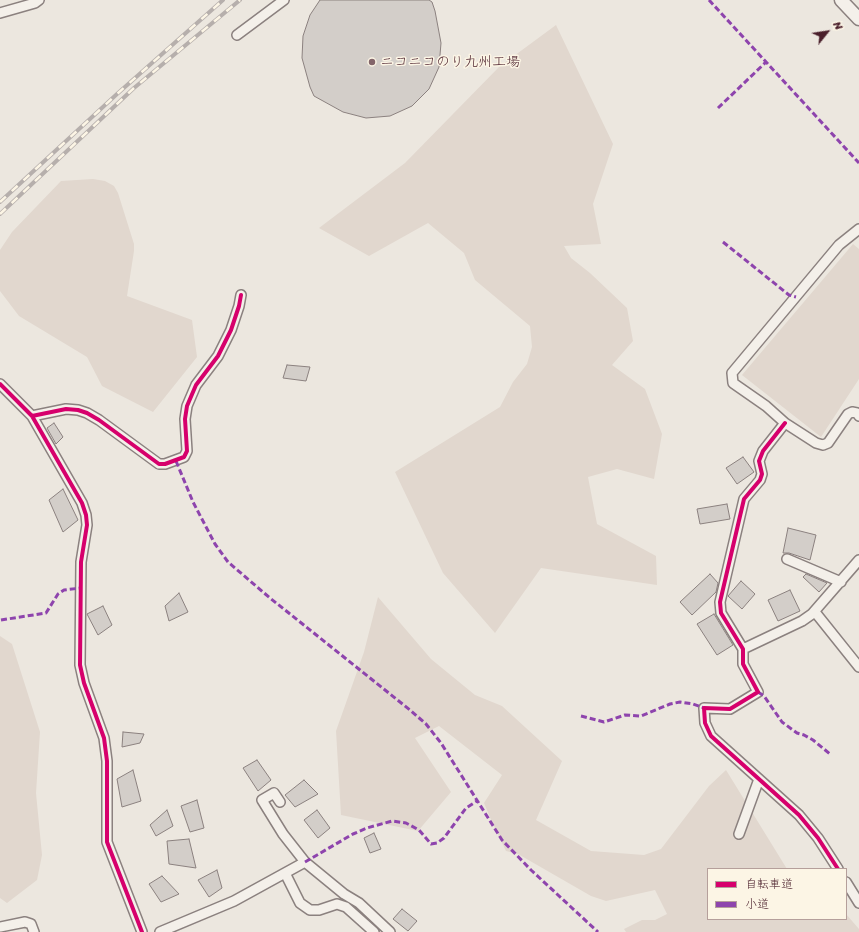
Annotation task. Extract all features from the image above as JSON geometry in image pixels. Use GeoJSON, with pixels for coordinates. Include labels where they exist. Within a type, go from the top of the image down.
{"type":"FeatureCollection","features":[{"type":"Feature","properties":{"kind":"street"},"geometry":{"type":"LineString","coordinates":[[0,13],[35,3],[39,0]]}},
{"type":"Feature","properties":{"kind":"street"},"geometry":{"type":"LineString","coordinates":[[237,36],[284,0]]}},
{"type":"Feature","properties":{"kind":"street"},"geometry":{"type":"LineString","coordinates":[[841,0],[859,19]]}},
{"type":"Feature","properties":{"kind":"street"},"geometry":{"type":"LineString","coordinates":[[859,229],[839,245],[732,373],[733,383],[816,443],[823,445],[828,443],[848,414],[852,412],[857,413],[859,416]]}},
{"type":"Feature","properties":{"kind":"street"},"geometry":{"type":"LineString","coordinates":[[32,416],[66,409],[78,410],[87,413],[98,420],[159,464],[165,464],[184,457],[187,451],[185,419],[187,406],[196,385],[218,356],[231,330],[241,295]]}},
{"type":"Feature","properties":{"kind":"street"},"geometry":{"type":"LineString","coordinates":[[0,384],[32,416],[79,497],[86,515],[87,525],[81,562],[80,665],[84,683],[104,738],[107,761],[106,842],[142,932]]}},
{"type":"Feature","properties":{"kind":"street"},"geometry":{"type":"LineString","coordinates":[[785,422],[763,451],[760,461],[762,474],[760,480],[744,499],[720,602],[721,612],[743,649],[742,664],[758,692],[730,709],[704,708],[705,723],[711,736],[799,815],[818,838],[837,868]]}},
{"type":"Feature","properties":{"kind":"street"},"geometry":{"type":"LineString","coordinates":[[787,559],[841,582]]}},
{"type":"Feature","properties":{"kind":"street"},"geometry":{"type":"LineString","coordinates":[[743,649],[802,621],[815,612],[859,560]]}},
{"type":"Feature","properties":{"kind":"street"},"geometry":{"type":"LineString","coordinates":[[815,612],[859,667]]}},
{"type":"Feature","properties":{"kind":"street"},"geometry":{"type":"LineString","coordinates":[[739,834],[759,779]]}},
{"type":"Feature","properties":{"kind":"street"},"geometry":{"type":"LineString","coordinates":[[280,802],[274,793],[262,800],[283,834],[305,862],[344,894],[359,903],[390,932]]}},
{"type":"Feature","properties":{"kind":"street"},"geometry":{"type":"LineString","coordinates":[[160,932],[234,901],[305,862]]}},
{"type":"Feature","properties":{"kind":"street"},"geometry":{"type":"LineString","coordinates":[[285,873],[300,903],[310,910],[319,910],[337,904],[346,907],[374,932]]}},
{"type":"Feature","properties":{"kind":"street"},"geometry":{"type":"LineString","coordinates":[[847,884],[859,903]]}},
{"type":"Feature","properties":{"kind":"street"},"geometry":{"type":"LineString","coordinates":[[0,927],[25,922],[31,924],[34,932]]}},
{"type":"Feature","properties":{"kind":"shaded area"},"geometry":{"type":"Polygon","coordinates":[[[556,25],[613,144],[593,204],[601,244],[564,246],[571,258],[590,273],[627,308],[633,341],[612,365],[645,389],[662,434],[654,479],[617,469],[588,477],[597,524],[656,556],[657,585],[541,568],[495,633],[443,573],[395,472],[500,407],[513,382],[527,364],[532,347],[530,326],[475,280],[464,253],[428,223],[369,256],[319,228],[405,163],[499,67],[556,25]]]}},
{"type":"Feature","properties":{"kind":"shaded area"},"geometry":{"type":"Polygon","coordinates":[[[93,179],[105,181],[114,186],[118,193],[134,244],[127,296],[192,320],[197,357],[153,412],[102,386],[87,357],[19,316],[0,291],[0,250],[12,232],[61,181],[93,179]]]}},
{"type":"Feature","properties":{"kind":"shaded area"},"geometry":{"type":"Polygon","coordinates":[[[853,244],[859,249],[859,379],[821,437],[742,375],[853,244]]]}},
{"type":"Feature","properties":{"kind":"shaded area"},"geometry":{"type":"Polygon","coordinates":[[[378,597],[431,659],[475,695],[502,706],[562,761],[536,820],[591,851],[644,855],[661,849],[709,786],[726,770],[786,868],[707,868],[707,920],[847,920],[847,915],[859,929],[859,932],[626,932],[624,929],[642,920],[655,920],[667,914],[655,890],[606,901],[591,896],[518,854],[506,851],[484,803],[502,775],[439,726],[415,738],[451,792],[418,831],[341,815],[336,731],[364,652],[378,597]]]}},
{"type":"Feature","properties":{"kind":"shaded area"},"geometry":{"type":"Polygon","coordinates":[[[0,636],[12,644],[40,732],[36,793],[42,855],[37,880],[7,903],[0,898],[0,636]]]}},
{"type":"Feature","properties":{"kind":"building","name":"ニコニコのり九州工場"},"geometry":{"type":"Polygon","coordinates":[[[320,0],[429,0],[432,2],[441,43],[439,67],[429,89],[412,106],[390,116],[366,118],[343,112],[314,96],[302,58],[303,36],[310,15],[320,0]]]}},
{"type":"Feature","properties":{"kind":"building"},"geometry":{"type":"Polygon","coordinates":[[[287,365],[310,367],[306,381],[283,378],[287,365]]]}},
{"type":"Feature","properties":{"kind":"building"},"geometry":{"type":"Polygon","coordinates":[[[54,423],[63,437],[56,444],[47,428],[54,423]]]}},
{"type":"Feature","properties":{"kind":"building"},"geometry":{"type":"Polygon","coordinates":[[[743,457],[754,472],[737,484],[726,468],[743,457]]]}},
{"type":"Feature","properties":{"kind":"building"},"geometry":{"type":"Polygon","coordinates":[[[63,489],[78,520],[63,532],[49,500],[63,489]]]}},
{"type":"Feature","properties":{"kind":"building"},"geometry":{"type":"Polygon","coordinates":[[[727,504],[730,519],[700,524],[697,509],[727,504]]]}},
{"type":"Feature","properties":{"kind":"building"},"geometry":{"type":"Polygon","coordinates":[[[788,528],[816,535],[810,560],[789,553],[783,553],[788,528]]]}},
{"type":"Feature","properties":{"kind":"building"},"geometry":{"type":"Polygon","coordinates":[[[710,574],[718,583],[716,592],[692,615],[680,602],[710,574]]]}},
{"type":"Feature","properties":{"kind":"building"},"geometry":{"type":"Polygon","coordinates":[[[806,574],[827,583],[819,592],[803,577],[806,574]]]}},
{"type":"Feature","properties":{"kind":"building"},"geometry":{"type":"Polygon","coordinates":[[[741,581],[755,594],[742,609],[728,596],[741,581]]]}},
{"type":"Feature","properties":{"kind":"building"},"geometry":{"type":"Polygon","coordinates":[[[790,590],[800,611],[778,621],[768,600],[790,590]]]}},
{"type":"Feature","properties":{"kind":"building"},"geometry":{"type":"Polygon","coordinates":[[[179,593],[188,612],[169,621],[165,606],[179,593]]]}},
{"type":"Feature","properties":{"kind":"building"},"geometry":{"type":"Polygon","coordinates":[[[103,606],[112,625],[98,635],[87,614],[103,606]]]}},
{"type":"Feature","properties":{"kind":"building"},"geometry":{"type":"Polygon","coordinates":[[[714,614],[733,645],[717,655],[697,624],[714,614]]]}},
{"type":"Feature","properties":{"kind":"building"},"geometry":{"type":"Polygon","coordinates":[[[123,732],[144,734],[140,743],[122,747],[123,732]]]}},
{"type":"Feature","properties":{"kind":"building"},"geometry":{"type":"Polygon","coordinates":[[[257,760],[271,780],[258,791],[243,768],[257,760]]]}},
{"type":"Feature","properties":{"kind":"building"},"geometry":{"type":"Polygon","coordinates":[[[133,770],[141,801],[122,807],[117,779],[133,770]]]}},
{"type":"Feature","properties":{"kind":"building"},"geometry":{"type":"Polygon","coordinates":[[[304,780],[318,794],[295,807],[285,795],[304,780]]]}},
{"type":"Feature","properties":{"kind":"building"},"geometry":{"type":"Polygon","coordinates":[[[197,800],[204,828],[190,832],[181,806],[197,800]]]}},
{"type":"Feature","properties":{"kind":"building"},"geometry":{"type":"Polygon","coordinates":[[[167,810],[173,826],[156,836],[150,825],[167,810]]]}},
{"type":"Feature","properties":{"kind":"building"},"geometry":{"type":"Polygon","coordinates":[[[317,810],[330,828],[318,838],[304,820],[317,810]]]}},
{"type":"Feature","properties":{"kind":"building"},"geometry":{"type":"Polygon","coordinates":[[[374,833],[381,849],[370,853],[364,838],[374,833]]]}},
{"type":"Feature","properties":{"kind":"building"},"geometry":{"type":"Polygon","coordinates":[[[189,839],[196,868],[169,864],[167,841],[189,839]]]}},
{"type":"Feature","properties":{"kind":"building"},"geometry":{"type":"Polygon","coordinates":[[[217,870],[222,888],[209,897],[198,880],[217,870]]]}},
{"type":"Feature","properties":{"kind":"building"},"geometry":{"type":"Polygon","coordinates":[[[162,876],[179,894],[161,902],[149,884],[162,876]]]}},
{"type":"Feature","properties":{"kind":"building"},"geometry":{"type":"Polygon","coordinates":[[[402,909],[417,921],[408,931],[393,919],[402,909]]]}},
{"type":"Feature","properties":{"kind":"railway"},"geometry":{"type":"LineString","coordinates":[[0,202],[117,94],[223,0]]}},
{"type":"Feature","properties":{"kind":"railway"},"geometry":{"type":"LineString","coordinates":[[0,214],[134,88],[240,0]]}},
{"type":"Feature","properties":{"kind":"marked path"},"geometry":{"type":"LineString","coordinates":[[709,0],[859,163]]}},
{"type":"Feature","properties":{"kind":"marked path"},"geometry":{"type":"LineString","coordinates":[[718,108],[766,62]]}},
{"type":"Feature","properties":{"kind":"marked path"},"geometry":{"type":"LineString","coordinates":[[723,242],[789,295],[796,297]]}},
{"type":"Feature","properties":{"kind":"marked path"},"geometry":{"type":"LineString","coordinates":[[176,461],[193,502],[215,544],[228,562],[270,598],[426,724],[441,743],[502,840],[531,870],[598,932]]}},
{"type":"Feature","properties":{"kind":"marked path"},"geometry":{"type":"LineString","coordinates":[[1,620],[46,613],[58,594],[64,590],[81,588]]}},
{"type":"Feature","properties":{"kind":"marked path"},"geometry":{"type":"LineString","coordinates":[[758,692],[764,696],[782,722],[797,733],[813,740],[830,754]]}},
{"type":"Feature","properties":{"kind":"marked path"},"geometry":{"type":"LineString","coordinates":[[581,716],[604,722],[625,715],[641,716],[670,704],[680,702],[693,704],[704,708]]}},
{"type":"Feature","properties":{"kind":"marked path"},"geometry":{"type":"LineString","coordinates":[[305,862],[353,834],[367,828],[392,821],[406,823],[419,830],[431,844],[437,843],[444,838],[466,808],[477,801]]}},
{"type":"Feature","properties":{"kind":"cycle path"},"geometry":{"type":"LineString","coordinates":[[32,416],[66,409],[78,410],[99,420],[159,464],[165,464],[184,457],[187,451],[185,419],[187,406],[196,385],[218,356],[231,330],[241,295]]}},
{"type":"Feature","properties":{"kind":"cycle path"},"geometry":{"type":"LineString","coordinates":[[0,384],[32,416],[82,503],[86,515],[87,525],[81,562],[80,665],[84,683],[104,738],[107,761],[107,842],[142,932]]}},
{"type":"Feature","properties":{"kind":"cycle path"},"geometry":{"type":"LineString","coordinates":[[785,423],[763,451],[759,461],[762,474],[760,480],[744,499],[720,602],[721,613],[743,649],[743,664],[758,692],[730,709],[704,708],[705,723],[711,736],[799,815],[818,838],[837,868]]}},
{"type":"Feature","properties":{"kind":"place","name":"ニコニコのり九州工場"},"geometry":{"type":"Point","coordinates":[372,62]}}]}
